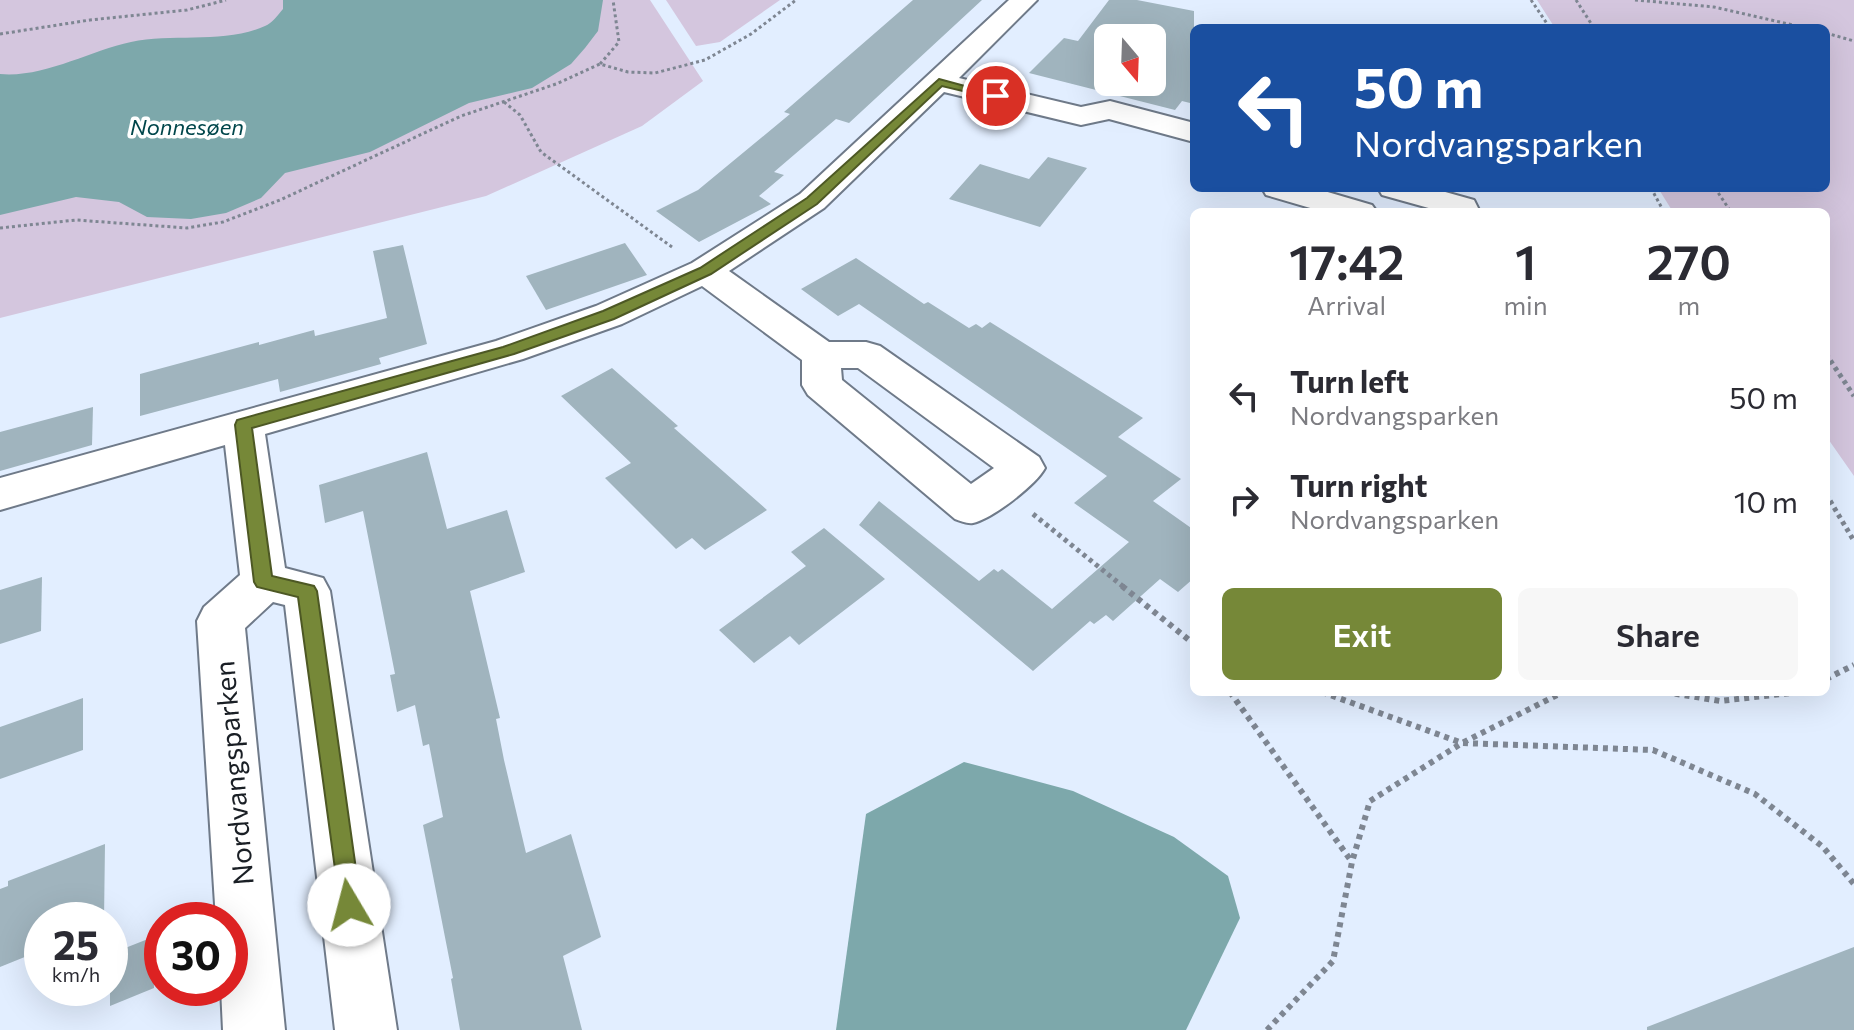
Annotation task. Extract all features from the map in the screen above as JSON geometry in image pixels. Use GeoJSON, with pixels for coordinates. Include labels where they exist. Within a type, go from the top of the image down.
{"type":"FeatureCollection","features":[{"type":"Feature","properties":{"kind":"street"},"geometry":{"type":"LineString","coordinates":[[0,494],[509,350],[609,315],[705,271],[812,201],[1024,0]]}},
{"type":"Feature","properties":{"kind":"street"},"geometry":{"type":"LineString","coordinates":[[939,82],[1081,116],[1110,110],[1190,132]]}},
{"type":"Feature","properties":{"kind":"street"},"geometry":{"type":"LineString","coordinates":[[1081,116],[1086,132],[1190,163]]}},
{"type":"Feature","properties":{"kind":"street"},"geometry":{"type":"LineString","coordinates":[[1292,192],[1346,208]]}},
{"type":"Feature","properties":{"kind":"street"},"geometry":{"type":"LineString","coordinates":[[1408,192],[1462,208]]}},
{"type":"Feature","properties":{"kind":"street"},"geometry":{"type":"LineString","coordinates":[[705,271],[821,355],[866,355],[1024,468],[970,507],[822,385],[821,355]]}},
{"type":"Feature","properties":{"kind":"street"},"geometry":{"type":"LineString","coordinates":[[243,425],[264,582],[307,591],[366,1030]]}},
{"type":"Feature","properties":{"kind":"street","name":"Nordvangsparken"},"geometry":{"type":"LineString","coordinates":[[254,1030],[221,621],[264,582]]}},
{"type":"Feature","properties":{"kind":"path"},"geometry":{"type":"LineString","coordinates":[[0,34],[90,20],[187,10],[226,0]]}},
{"type":"Feature","properties":{"kind":"path"},"geometry":{"type":"LineString","coordinates":[[0,228],[59,220],[187,228],[223,222],[280,200],[461,116],[600,64],[619,47],[622,34],[613,0]]}},
{"type":"Feature","properties":{"kind":"path"},"geometry":{"type":"LineString","coordinates":[[600,64],[626,74],[643,75],[706,62],[753,34],[796,0]]}},
{"type":"Feature","properties":{"kind":"path"},"geometry":{"type":"LineString","coordinates":[[1531,0],[1547,24]]}},
{"type":"Feature","properties":{"kind":"path"},"geometry":{"type":"LineString","coordinates":[[1576,0],[1591,24]]}},
{"type":"Feature","properties":{"kind":"path"},"geometry":{"type":"LineString","coordinates":[[1635,0],[1714,7],[1788,24]]}},
{"type":"Feature","properties":{"kind":"path"},"geometry":{"type":"LineString","coordinates":[[1697,0],[1714,7]]}},
{"type":"Feature","properties":{"kind":"path"},"geometry":{"type":"LineString","coordinates":[[1830,34],[1854,41]]}},
{"type":"Feature","properties":{"kind":"path"},"geometry":{"type":"LineString","coordinates":[[504,102],[520,115],[541,152],[705,271]]}},
{"type":"Feature","properties":{"kind":"path"},"geometry":{"type":"LineString","coordinates":[[1830,360],[1854,396]]}},
{"type":"Feature","properties":{"kind":"path"},"geometry":{"type":"LineString","coordinates":[[998,486],[1190,641]]}},
{"type":"Feature","properties":{"kind":"path"},"geometry":{"type":"LineString","coordinates":[[1830,501],[1854,541]]}},
{"type":"Feature","properties":{"kind":"path"},"geometry":{"type":"LineString","coordinates":[[1830,677],[1854,665]]}},
{"type":"Feature","properties":{"kind":"path"},"geometry":{"type":"LineString","coordinates":[[1233,696],[1352,862]]}},
{"type":"Feature","properties":{"kind":"path"},"geometry":{"type":"LineString","coordinates":[[1333,696],[1462,743],[1653,750],[1755,794],[1823,847],[1854,884]]}},
{"type":"Feature","properties":{"kind":"path"},"geometry":{"type":"LineString","coordinates":[[1267,1030],[1333,961],[1352,862],[1370,801],[1462,743],[1555,696]]}},
{"type":"Feature","properties":{"kind":"path"},"geometry":{"type":"LineString","coordinates":[[1689,696],[1720,701],[1764,696]]}},
{"type":"Feature","properties":{"kind":"shaded area"},"geometry":{"type":"Polygon","coordinates":[[[0,0],[650,0],[703,81],[642,126],[486,196],[0,318],[0,0]]]}},
{"type":"Feature","properties":{"kind":"shaded area"},"geometry":{"type":"Polygon","coordinates":[[[666,0],[780,0],[720,42],[696,46],[666,0]]]}},
{"type":"Feature","properties":{"kind":"shaded area"},"geometry":{"type":"Polygon","coordinates":[[[1537,0],[1854,0],[1854,476],[1830,442],[1830,208],[1670,208],[1660,192],[1830,192],[1830,24],[1552,24],[1537,0]]]}},
{"type":"Feature","properties":{"kind":"water","name":"Nonnesøen"},"geometry":{"type":"Polygon","coordinates":[[[283,0],[603,0],[598,31],[585,48],[571,64],[532,88],[469,103],[370,152],[285,173],[261,198],[226,213],[191,219],[147,217],[119,202],[76,197],[0,215],[0,74],[50,68],[115,46],[147,39],[216,37],[250,31],[272,21],[283,9],[283,0]]]}},
{"type":"Feature","properties":{"kind":"water"},"geometry":{"type":"Polygon","coordinates":[[[964,762],[1073,791],[1174,837],[1228,876],[1240,918],[1186,1030],[836,1030],[866,814],[964,762]]]}},
{"type":"Feature","properties":{"kind":"building"},"geometry":{"type":"Polygon","coordinates":[[[913,0],[982,0],[849,123],[836,119],[774,172],[784,175],[759,196],[771,204],[699,242],[656,211],[698,190],[790,114],[784,112],[913,0]]]}},
{"type":"Feature","properties":{"kind":"building"},"geometry":{"type":"Polygon","coordinates":[[[1109,0],[1137,0],[1194,11],[1194,24],[1190,24],[1190,103],[1182,101],[1175,110],[1120,96],[1166,96],[1166,24],[1094,24],[1094,89],[1029,73],[1064,38],[1078,41],[1109,0]]]}},
{"type":"Feature","properties":{"kind":"building"},"geometry":{"type":"Polygon","coordinates":[[[1048,157],[1087,168],[1040,227],[949,199],[980,164],[1029,179],[1048,157]]]}},
{"type":"Feature","properties":{"kind":"building"},"geometry":{"type":"Polygon","coordinates":[[[625,243],[647,275],[546,310],[526,276],[625,243]]]}},
{"type":"Feature","properties":{"kind":"building"},"geometry":{"type":"Polygon","coordinates":[[[403,245],[427,344],[379,358],[381,364],[280,392],[278,379],[140,416],[140,374],[259,342],[259,345],[314,330],[315,336],[387,318],[373,251],[403,245]]]}},
{"type":"Feature","properties":{"kind":"building"},"geometry":{"type":"Polygon","coordinates":[[[856,258],[924,304],[928,302],[969,328],[976,324],[982,328],[990,322],[1143,418],[1118,437],[1181,479],[1153,501],[1190,527],[1190,582],[1178,592],[1160,579],[1113,621],[1106,615],[1094,624],[1090,621],[1033,671],[859,525],[879,501],[979,581],[994,569],[998,572],[1002,569],[1052,609],[1129,542],[1074,503],[1107,476],[859,304],[838,316],[801,289],[856,258]]]}},
{"type":"Feature","properties":{"kind":"building"},"geometry":{"type":"Polygon","coordinates":[[[612,368],[767,510],[705,550],[692,538],[676,549],[605,478],[631,463],[561,396],[612,368]]]}},
{"type":"Feature","properties":{"kind":"building"},"geometry":{"type":"Polygon","coordinates":[[[93,407],[92,445],[0,471],[0,432],[93,407]]]}},
{"type":"Feature","properties":{"kind":"building"},"geometry":{"type":"Polygon","coordinates":[[[427,452],[447,529],[507,510],[525,572],[470,591],[500,718],[496,719],[526,853],[571,834],[601,937],[563,956],[582,1030],[460,1030],[423,825],[443,817],[429,744],[423,746],[415,705],[397,712],[390,675],[395,674],[363,511],[325,523],[319,485],[427,452]]]}},
{"type":"Feature","properties":{"kind":"building"},"geometry":{"type":"Polygon","coordinates":[[[824,528],[885,579],[799,645],[790,636],[754,663],[719,630],[806,566],[791,552],[824,528]]]}},
{"type":"Feature","properties":{"kind":"building"},"geometry":{"type":"Polygon","coordinates":[[[42,577],[41,631],[0,644],[0,590],[42,577]]]}},
{"type":"Feature","properties":{"kind":"building"},"geometry":{"type":"Polygon","coordinates":[[[83,698],[83,750],[0,779],[0,727],[83,698]]]}},
{"type":"Feature","properties":{"kind":"building"},"geometry":{"type":"Polygon","coordinates":[[[105,844],[104,902],[24,902],[24,957],[0,967],[0,889],[8,886],[8,881],[105,844]]]}},
{"type":"Feature","properties":{"kind":"building"},"geometry":{"type":"Polygon","coordinates":[[[144,941],[144,992],[128,999],[128,947],[144,941]]]}},
{"type":"Feature","properties":{"kind":"building"},"geometry":{"type":"Polygon","coordinates":[[[1854,947],[1854,1030],[1647,1030],[1647,1027],[1854,947]]]}},
{"type":"Feature","properties":{"kind":"route"},"geometry":{"type":"LineString","coordinates":[[349,905],[307,591],[264,582],[243,425],[509,350],[609,315],[705,271],[812,201],[939,82],[996,96]]}}]}
